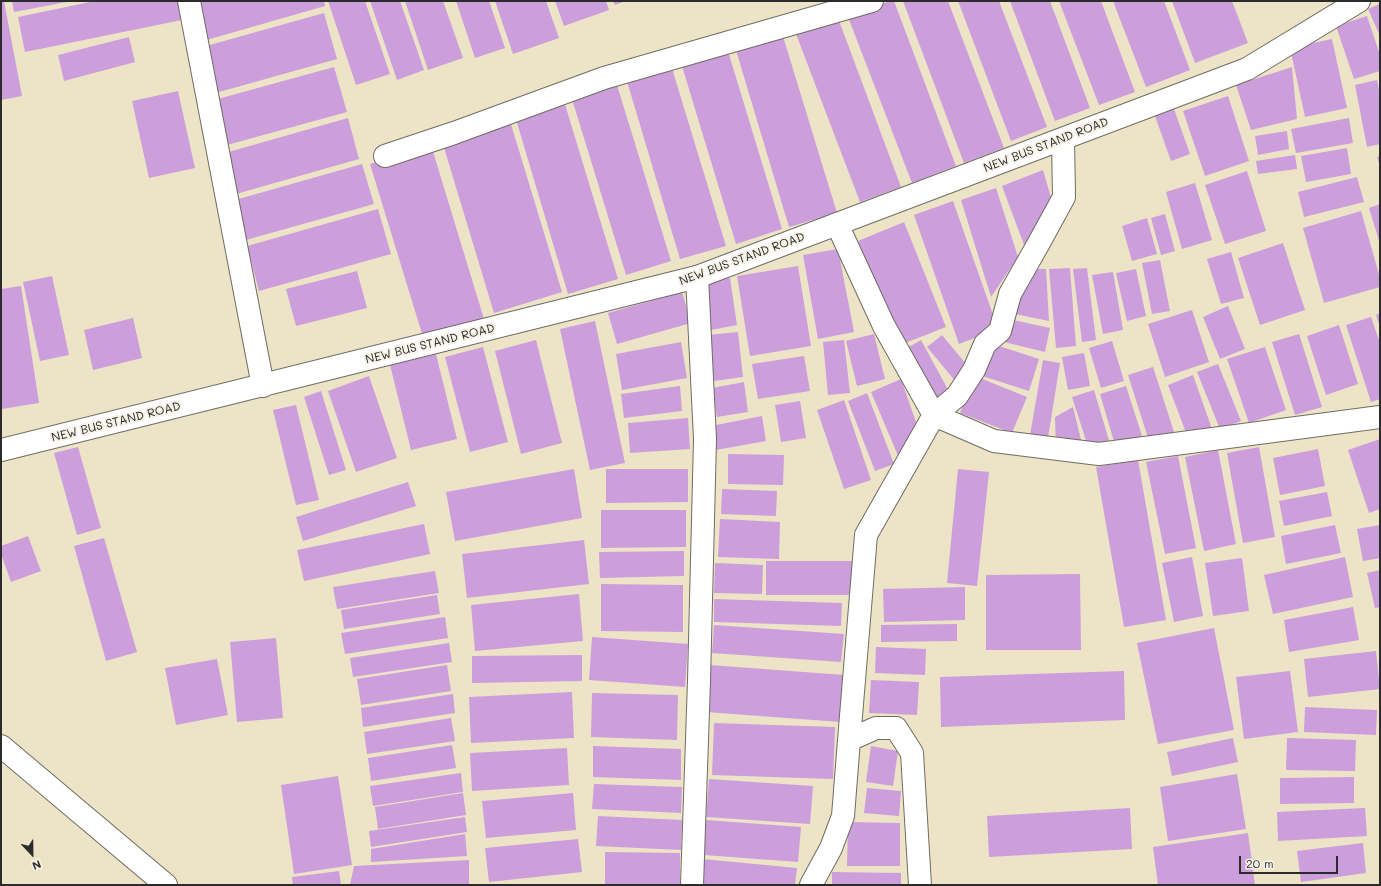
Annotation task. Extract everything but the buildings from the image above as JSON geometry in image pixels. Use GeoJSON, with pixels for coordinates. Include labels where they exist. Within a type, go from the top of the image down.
{"type":"FeatureCollection","features":[{"type":"Feature","properties":{"kind":"main road"},"geometry":{"type":"LineString","coordinates":[[189,1],[263,386]]}},
{"type":"Feature","properties":{"kind":"main road"},"geometry":{"type":"LineString","coordinates":[[385,156],[454,133],[604,78],[872,1]]}},
{"type":"Feature","properties":{"kind":"main road","name":"NEW BUS STAND ROAD"},"geometry":{"type":"LineString","coordinates":[[1,450],[697,277],[1247,70],[1359,1]]}},
{"type":"Feature","properties":{"kind":"main road"},"geometry":{"type":"LineString","coordinates":[[811,885],[831,848],[843,816],[866,535],[934,415],[957,396],[974,370],[985,344],[1000,331],[1010,294],[1064,197],[1063,139]]}},
{"type":"Feature","properties":{"kind":"main road"},"geometry":{"type":"LineString","coordinates":[[837,224],[884,326],[934,415],[994,441],[1099,454],[1380,417]]}},
{"type":"Feature","properties":{"kind":"main road"},"geometry":{"type":"LineString","coordinates":[[692,885],[700,658],[705,439],[697,277]]}},
{"type":"Feature","properties":{"kind":"main road"},"geometry":{"type":"LineString","coordinates":[[849,740],[876,728],[896,728],[912,753],[920,885]]}},
{"type":"Feature","properties":{"kind":"main road"},"geometry":{"type":"LineString","coordinates":[[1,746],[160,883]]}}]}
